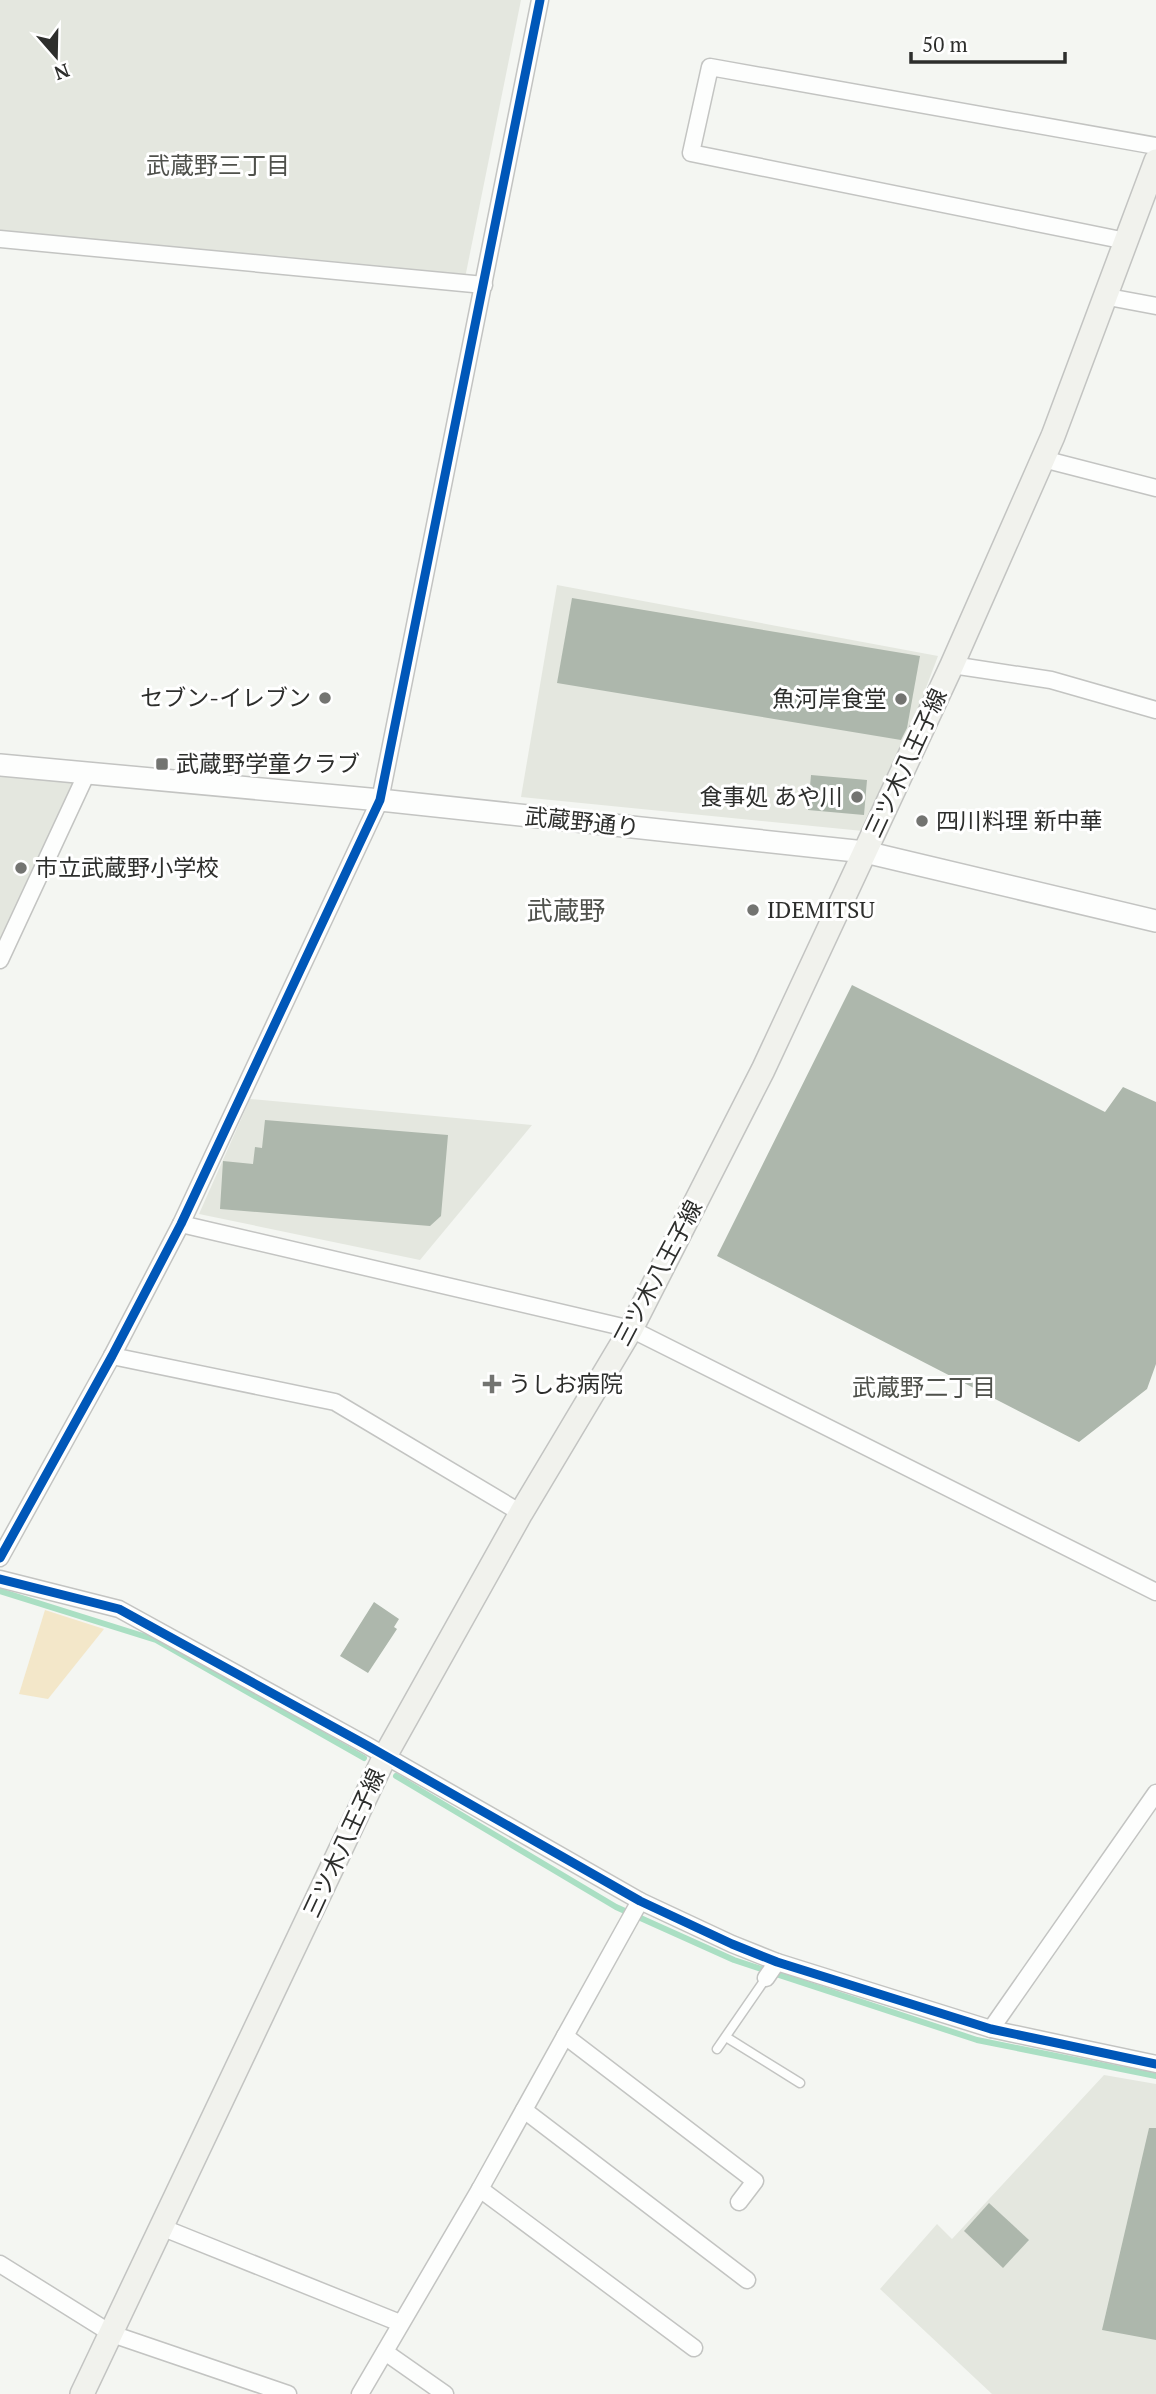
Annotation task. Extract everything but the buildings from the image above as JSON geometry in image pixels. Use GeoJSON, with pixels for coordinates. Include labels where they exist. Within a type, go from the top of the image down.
{"type":"FeatureCollection","features":[{"type":"Feature","properties":{"kind":"main road","name":"三ツ木八王子線"},"geometry":{"type":"LineString","coordinates":[[82,2394],[385,1756],[521,1513],[631,1329],[763,1070],[952,665],[1043,459],[1156,161]]}},
{"type":"Feature","properties":{"kind":"street"},"geometry":{"type":"LineString","coordinates":[[0,1558],[112,1356],[181,1224],[380,800],[540,0]]}},
{"type":"Feature","properties":{"kind":"street"},"geometry":{"type":"LineString","coordinates":[[1126,241],[691,153],[710,67],[1156,146]]}},
{"type":"Feature","properties":{"kind":"street"},"geometry":{"type":"LineString","coordinates":[[0,239],[484,285]]}},
{"type":"Feature","properties":{"kind":"street"},"geometry":{"type":"LineString","coordinates":[[1103,296],[1156,306]]}},
{"type":"Feature","properties":{"kind":"street"},"geometry":{"type":"LineString","coordinates":[[1043,459],[1156,488]]}},
{"type":"Feature","properties":{"kind":"street"},"geometry":{"type":"LineString","coordinates":[[952,665],[1051,680],[1156,710]]}},
{"type":"Feature","properties":{"kind":"street","name":"武蔵野通り"},"geometry":{"type":"LineString","coordinates":[[0,765],[380,800],[865,852],[1156,921]]}},
{"type":"Feature","properties":{"kind":"street"},"geometry":{"type":"LineString","coordinates":[[0,960],[86,775]]}},
{"type":"Feature","properties":{"kind":"street"},"geometry":{"type":"LineString","coordinates":[[181,1224],[631,1329],[1156,1592]]}},
{"type":"Feature","properties":{"kind":"street"},"geometry":{"type":"LineString","coordinates":[[112,1356],[335,1402],[521,1513]]}},
{"type":"Feature","properties":{"kind":"street"},"geometry":{"type":"LineString","coordinates":[[0,1579],[119,1609],[385,1756],[638,1903],[772,1969],[991,2029],[1156,2064]]}},
{"type":"Feature","properties":{"kind":"street"},"geometry":{"type":"LineString","coordinates":[[991,2029],[1156,1793]]}},
{"type":"Feature","properties":{"kind":"street"},"geometry":{"type":"LineString","coordinates":[[363,2393],[400,2323],[480,2189],[638,1903]]}},
{"type":"Feature","properties":{"kind":"street"},"geometry":{"type":"LineString","coordinates":[[565,2036],[755,2181],[739,2202]]}},
{"type":"Feature","properties":{"kind":"street"},"geometry":{"type":"LineString","coordinates":[[524,2110],[747,2280]]}},
{"type":"Feature","properties":{"kind":"street"},"geometry":{"type":"LineString","coordinates":[[480,2189],[694,2348]]}},
{"type":"Feature","properties":{"kind":"street"},"geometry":{"type":"LineString","coordinates":[[161,2227],[400,2323]]}},
{"type":"Feature","properties":{"kind":"street"},"geometry":{"type":"LineString","coordinates":[[0,2264],[112,2334],[288,2394]]}},
{"type":"Feature","properties":{"kind":"street"},"geometry":{"type":"LineString","coordinates":[[385,2352],[444,2394]]}},
{"type":"Feature","properties":{"kind":"lane"},"geometry":{"type":"LineString","coordinates":[[717,2049],[772,1969]]}},
{"type":"Feature","properties":{"kind":"lane"},"geometry":{"type":"LineString","coordinates":[[726,2037],[800,2083]]}},
{"type":"Feature","properties":{"kind":"shaded area"},"geometry":{"type":"Polygon","coordinates":[[[0,0],[521,0],[464,283],[0,237],[0,0]]]}},
{"type":"Feature","properties":{"kind":"shaded area"},"geometry":{"type":"Polygon","coordinates":[[[557,585],[938,656],[907,738],[863,831],[521,797],[557,585]]]}},
{"type":"Feature","properties":{"kind":"shaded area","name":"市立武蔵野小学校"},"geometry":{"type":"Polygon","coordinates":[[[0,765],[86,775],[0,960],[0,765]]]}},
{"type":"Feature","properties":{"kind":"shaded area"},"geometry":{"type":"Polygon","coordinates":[[[250,1099],[532,1125],[420,1260],[199,1214],[250,1099]]]}},
{"type":"Feature","properties":{"kind":"shaded area"},"geometry":{"type":"Polygon","coordinates":[[[45,1610],[104,1629],[48,1699],[19,1694],[45,1610]]]}},
{"type":"Feature","properties":{"kind":"shaded area"},"geometry":{"type":"Polygon","coordinates":[[[1104,2075],[1156,2084],[1156,2394],[992,2394],[880,2289],[937,2224],[952,2239],[1104,2075]]]}},
{"type":"Feature","properties":{"kind":"waterway"},"geometry":{"type":"LineString","coordinates":[[0,1591],[156,1640],[364,1758]]}},
{"type":"Feature","properties":{"kind":"waterway"},"geometry":{"type":"LineString","coordinates":[[396,1776],[616,1907],[734,1960],[977,2040],[1156,2076]]}},
{"type":"Feature","properties":{"kind":"cycle path"},"geometry":{"type":"LineString","coordinates":[[0,1558],[112,1356],[181,1224],[380,800],[540,0]]}},
{"type":"Feature","properties":{"kind":"cycle path"},"geometry":{"type":"LineString","coordinates":[[0,1579],[119,1609],[368,1746],[640,1901],[732,1944],[777,1962],[991,2029],[1156,2064]]}},
{"type":"Feature","properties":{"kind":"place","name":"セブン-イレブン"},"geometry":{"type":"Point","coordinates":[325,698]}},
{"type":"Feature","properties":{"kind":"place","name":"魚河岸食堂"},"geometry":{"type":"Point","coordinates":[901,699]}},
{"type":"Feature","properties":{"kind":"place","name":"武蔵野学童クラブ"},"geometry":{"type":"Point","coordinates":[162,764]}},
{"type":"Feature","properties":{"kind":"place","name":"食事処 あや川"},"geometry":{"type":"Point","coordinates":[857,797]}},
{"type":"Feature","properties":{"kind":"place","name":"四川料理 新中華"},"geometry":{"type":"Point","coordinates":[922,821]}},
{"type":"Feature","properties":{"kind":"place","name":"市立武蔵野小学校"},"geometry":{"type":"Point","coordinates":[21,868]}},
{"type":"Feature","properties":{"kind":"place","name":"IDEMITSU"},"geometry":{"type":"Point","coordinates":[753,910]}},
{"type":"Feature","properties":{"kind":"place","name":"うしお病院"},"geometry":{"type":"Point","coordinates":[492,1384]}},
{"type":"Feature","properties":{"kind":"district","name":"武蔵野三丁目"},"geometry":{"type":"Point","coordinates":[218,166]}},
{"type":"Feature","properties":{"kind":"district","name":"武蔵野"},"geometry":{"type":"Point","coordinates":[566,911]}},
{"type":"Feature","properties":{"kind":"district","name":"武蔵野二丁目"},"geometry":{"type":"Point","coordinates":[924,1388]}}]}
